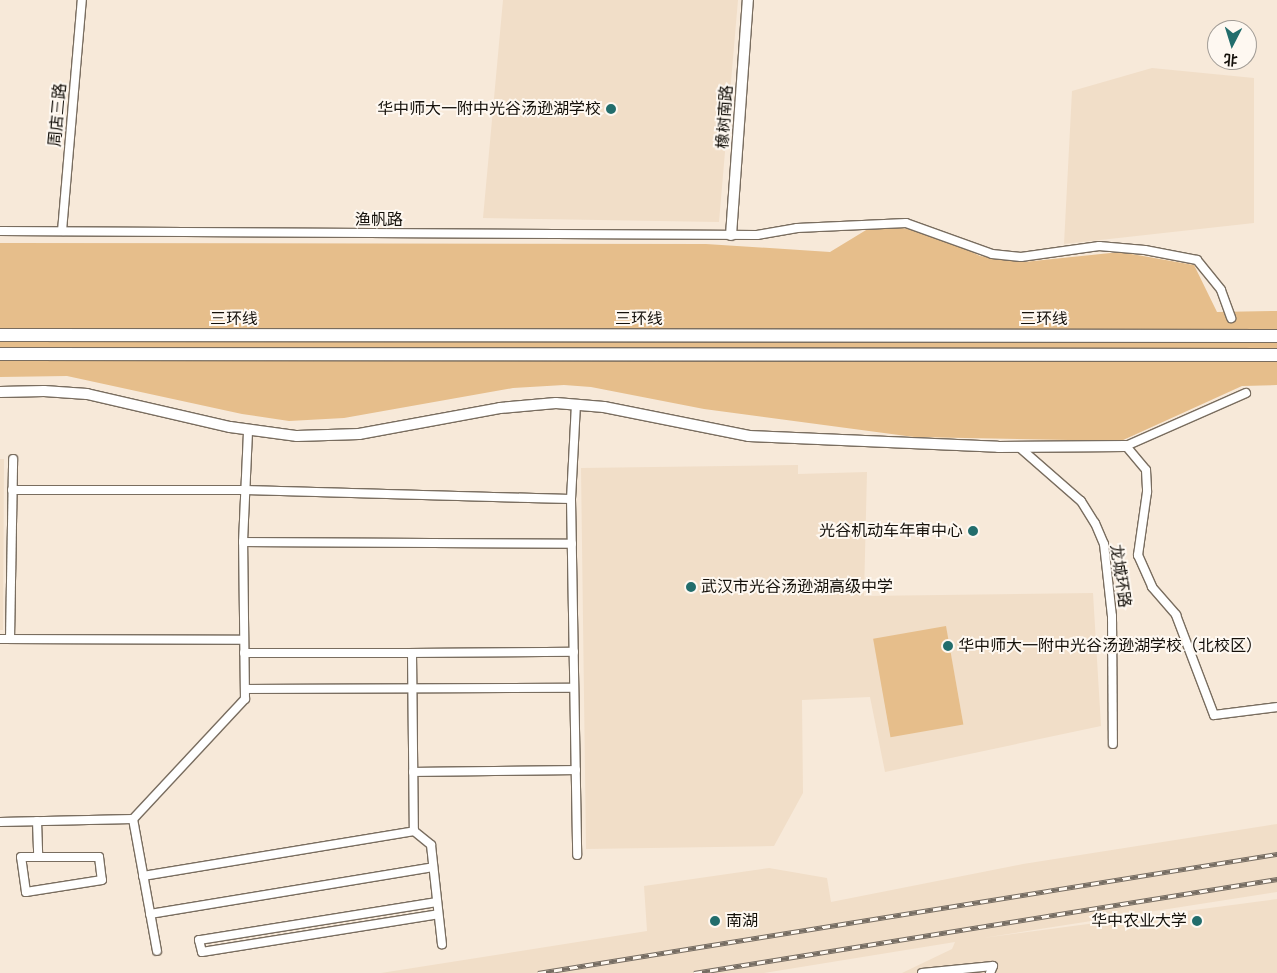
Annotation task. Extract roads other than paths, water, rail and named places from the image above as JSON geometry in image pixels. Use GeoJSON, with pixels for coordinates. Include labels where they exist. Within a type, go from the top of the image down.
{"type":"FeatureCollection","features":[{"type":"Feature","properties":{"kind":"highway","name":"三环线"},"geometry":{"type":"LineString","coordinates":[[0,335],[1277,336]]}},
{"type":"Feature","properties":{"kind":"highway"},"geometry":{"type":"LineString","coordinates":[[0,354],[1277,355]]}},
{"type":"Feature","properties":{"kind":"street","name":"周店三路"},"geometry":{"type":"LineString","coordinates":[[62,232],[82,0]]}},
{"type":"Feature","properties":{"kind":"street","name":"橡树南路"},"geometry":{"type":"LineString","coordinates":[[731,235],[748,0]]}},
{"type":"Feature","properties":{"kind":"street","name":"渔帆路"},"geometry":{"type":"LineString","coordinates":[[0,231],[757,236],[797,228],[887,222],[906,223],[931,230],[992,254],[1021,257],[1099,246],[1145,250],[1197,260],[1221,290],[1231,318]]}},
{"type":"Feature","properties":{"kind":"street"},"geometry":{"type":"LineString","coordinates":[[0,392],[44,390],[87,394],[248,430],[297,436],[342,436],[500,408],[576,404],[656,416],[733,434],[1018,447],[1126,446],[1246,394]]}},
{"type":"Feature","properties":{"kind":"street"},"geometry":{"type":"LineString","coordinates":[[576,404],[571,499],[577,855]]}},
{"type":"Feature","properties":{"kind":"street"},"geometry":{"type":"LineString","coordinates":[[0,822],[133,819],[244,699],[243,542],[248,430]]}},
{"type":"Feature","properties":{"kind":"street"},"geometry":{"type":"LineString","coordinates":[[1126,446],[1146,470],[1147,492],[1138,555],[1152,587],[1176,615],[1214,715],[1277,706]]}},
{"type":"Feature","properties":{"kind":"street","name":"龙城环路"},"geometry":{"type":"LineString","coordinates":[[1018,447],[1081,501],[1096,523],[1104,544],[1112,616],[1113,744]]}},
{"type":"Feature","properties":{"kind":"street"},"geometry":{"type":"LineString","coordinates":[[10,639],[12,460]]}},
{"type":"Feature","properties":{"kind":"street"},"geometry":{"type":"LineString","coordinates":[[12,490],[245,490],[571,499]]}},
{"type":"Feature","properties":{"kind":"street"},"geometry":{"type":"LineString","coordinates":[[243,542],[572,544]]}},
{"type":"Feature","properties":{"kind":"street"},"geometry":{"type":"LineString","coordinates":[[0,640],[244,640]]}},
{"type":"Feature","properties":{"kind":"street"},"geometry":{"type":"LineString","coordinates":[[244,653],[574,652]]}},
{"type":"Feature","properties":{"kind":"street"},"geometry":{"type":"LineString","coordinates":[[412,653],[414,831]]}},
{"type":"Feature","properties":{"kind":"street"},"geometry":{"type":"LineString","coordinates":[[244,689],[574,688]]}},
{"type":"Feature","properties":{"kind":"street"},"geometry":{"type":"LineString","coordinates":[[413,772],[576,770]]}},
{"type":"Feature","properties":{"kind":"street"},"geometry":{"type":"LineString","coordinates":[[133,819],[157,951]]}},
{"type":"Feature","properties":{"kind":"street"},"geometry":{"type":"LineString","coordinates":[[37,821],[38,857]]}},
{"type":"Feature","properties":{"kind":"street"},"geometry":{"type":"LineString","coordinates":[[143,876],[414,831],[431,845],[442,944]]}},
{"type":"Feature","properties":{"kind":"street"},"geometry":{"type":"LineString","coordinates":[[20,857],[38,857],[99,857],[102,880],[26,892],[20,857]]}},
{"type":"Feature","properties":{"kind":"street"},"geometry":{"type":"LineString","coordinates":[[150,914],[433,867]]}},
{"type":"Feature","properties":{"kind":"street"},"geometry":{"type":"LineString","coordinates":[[437,902],[200,940],[202,952],[438,914]]}},
{"type":"Feature","properties":{"kind":"street"},"geometry":{"type":"LineString","coordinates":[[333,919],[334,930]]}},
{"type":"Feature","properties":{"kind":"street"},"geometry":{"type":"LineString","coordinates":[[922,973],[993,966],[990,973]]}},
{"type":"Feature","properties":{"kind":"railway"},"geometry":{"type":"LineString","coordinates":[[538,973],[1277,854]]}},
{"type":"Feature","properties":{"kind":"railway"},"geometry":{"type":"LineString","coordinates":[[694,973],[1277,879]]}},
{"type":"Feature","properties":{"kind":"place","name":"华中师大一附中光谷汤逊湖学校"},"geometry":{"type":"Point","coordinates":[611,109]}},
{"type":"Feature","properties":{"kind":"place","name":"光谷机动车年审中心"},"geometry":{"type":"Point","coordinates":[973,531]}},
{"type":"Feature","properties":{"kind":"place","name":"武汉市光谷汤逊湖高级中学"},"geometry":{"type":"Point","coordinates":[691,587]}},
{"type":"Feature","properties":{"kind":"place","name":"华中师大一附中光谷汤逊湖学校（北校区）"},"geometry":{"type":"Point","coordinates":[948,646]}},
{"type":"Feature","properties":{"kind":"place","name":"南湖"},"geometry":{"type":"Point","coordinates":[715,921]}},
{"type":"Feature","properties":{"kind":"place","name":"华中农业大学"},"geometry":{"type":"Point","coordinates":[1197,921]}}]}
